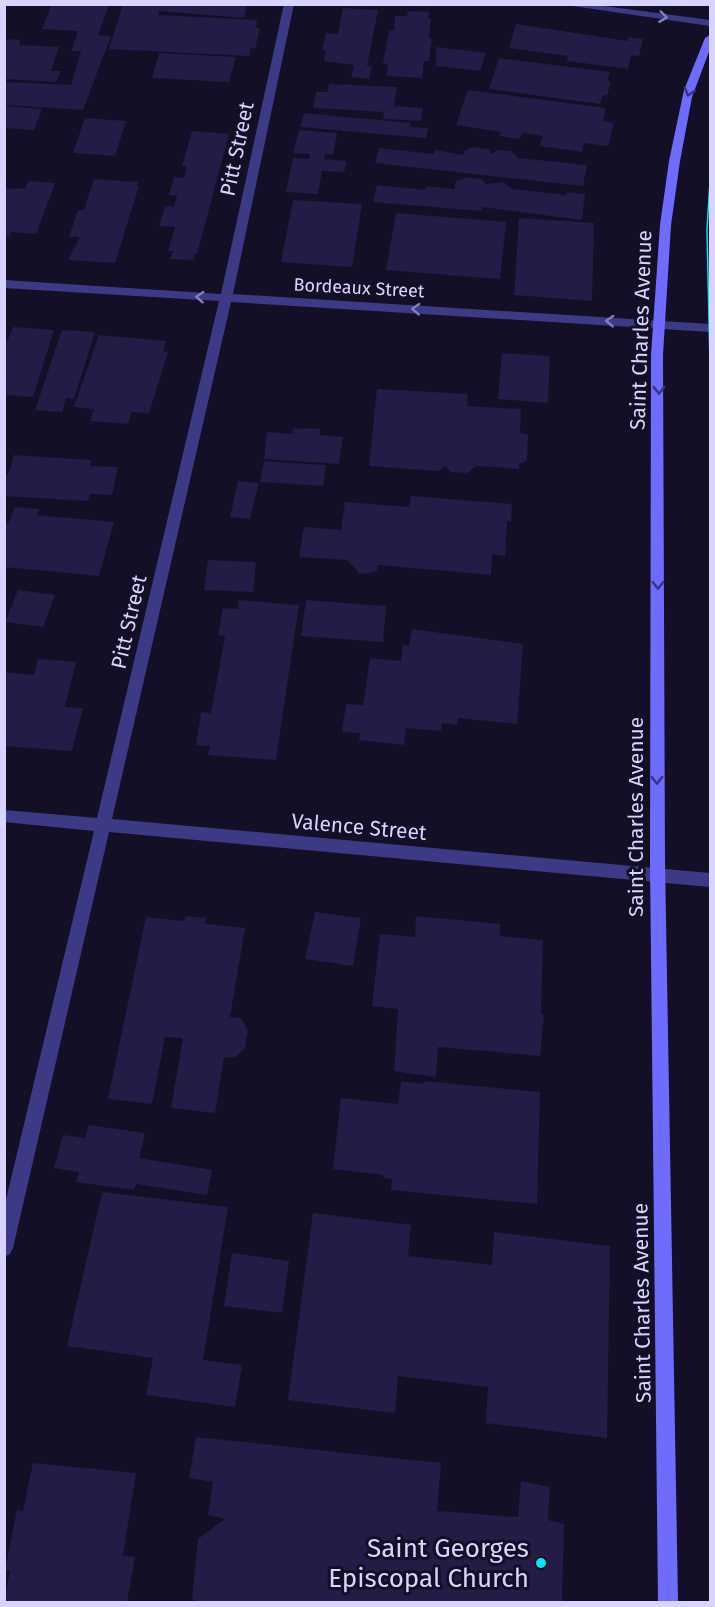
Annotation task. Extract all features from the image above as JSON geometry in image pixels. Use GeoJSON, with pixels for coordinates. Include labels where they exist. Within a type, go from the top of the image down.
{"type":"FeatureCollection","features":[{"type":"Feature","properties":{"kind":"main road","name":"Saint Charles Avenue"},"geometry":{"type":"LineString","coordinates":[[668,1602],[656,874],[659,324],[666,224],[678,146],[688,93],[711,38]]}},
{"type":"Feature","properties":{"kind":"street","name":"Pitt Street"},"geometry":{"type":"LineString","coordinates":[[4,1248],[226,298],[289,4]]}},
{"type":"Feature","properties":{"kind":"street"},"geometry":{"type":"LineString","coordinates":[[563,4],[711,23]]}},
{"type":"Feature","properties":{"kind":"street","name":"Bordeaux Street"},"geometry":{"type":"LineString","coordinates":[[4,284],[711,328]]}},
{"type":"Feature","properties":{"kind":"street","name":"Valence Street"},"geometry":{"type":"LineString","coordinates":[[4,816],[711,880]]}},
{"type":"Feature","properties":{"kind":"building"},"geometry":{"type":"Polygon","coordinates":[[[52,4],[109,4],[98,35],[111,36],[83,110],[4,105],[4,82],[71,85],[81,51],[71,51],[78,31],[42,29],[52,4]]]}},
{"type":"Feature","properties":{"kind":"building"},"geometry":{"type":"Polygon","coordinates":[[[123,4],[247,4],[244,18],[159,11],[158,15],[257,20],[256,28],[260,28],[255,49],[251,48],[249,56],[109,49],[123,4]]]}},
{"type":"Feature","properties":{"kind":"building"},"geometry":{"type":"Polygon","coordinates":[[[343,8],[378,10],[367,66],[372,66],[369,79],[351,77],[354,65],[324,61],[326,51],[322,50],[326,33],[338,34],[343,8]]]}},
{"type":"Feature","properties":{"kind":"building"},"geometry":{"type":"Polygon","coordinates":[[[408,11],[429,12],[428,18],[431,18],[429,38],[432,38],[429,61],[424,61],[422,78],[386,76],[388,65],[383,64],[389,30],[394,30],[395,16],[407,16],[408,11]]]}},
{"type":"Feature","properties":{"kind":"building"},"geometry":{"type":"Polygon","coordinates":[[[516,24],[628,41],[628,37],[643,39],[639,56],[631,55],[628,69],[567,61],[568,56],[509,48],[516,24]]]}},
{"type":"Feature","properties":{"kind":"building"},"geometry":{"type":"Polygon","coordinates":[[[4,39],[20,40],[19,45],[59,47],[51,71],[61,71],[56,82],[4,79],[4,39]]]}},
{"type":"Feature","properties":{"kind":"building"},"geometry":{"type":"Polygon","coordinates":[[[436,47],[486,53],[480,71],[436,66],[436,47]]]}},
{"type":"Feature","properties":{"kind":"building"},"geometry":{"type":"Polygon","coordinates":[[[159,53],[236,57],[229,82],[152,78],[159,53]]]}},
{"type":"Feature","properties":{"kind":"building"},"geometry":{"type":"Polygon","coordinates":[[[499,58],[610,72],[607,81],[611,82],[607,95],[603,95],[600,104],[489,89],[499,58]]]}},
{"type":"Feature","properties":{"kind":"building"},"geometry":{"type":"Polygon","coordinates":[[[329,84],[397,87],[394,106],[423,108],[421,121],[383,119],[384,112],[313,108],[316,92],[327,92],[329,84]]]}},
{"type":"Feature","properties":{"kind":"building"},"geometry":{"type":"Polygon","coordinates":[[[468,90],[606,108],[603,121],[614,123],[608,146],[584,143],[582,152],[540,146],[543,136],[522,133],[520,139],[499,136],[501,132],[456,125],[468,90]]]}},
{"type":"Feature","properties":{"kind":"building"},"geometry":{"type":"Polygon","coordinates":[[[4,106],[42,109],[34,130],[4,128],[4,106]]]}},
{"type":"Feature","properties":{"kind":"building"},"geometry":{"type":"Polygon","coordinates":[[[304,113],[411,123],[410,127],[428,128],[426,138],[300,127],[304,113]]]}},
{"type":"Feature","properties":{"kind":"building"},"geometry":{"type":"Polygon","coordinates":[[[85,118],[126,121],[115,156],[73,153],[85,118]]]}},
{"type":"Feature","properties":{"kind":"building"},"geometry":{"type":"Polygon","coordinates":[[[299,130],[337,133],[333,155],[325,154],[324,159],[347,161],[344,172],[322,171],[318,194],[286,192],[293,158],[309,159],[310,154],[293,153],[299,130]]]}},
{"type":"Feature","properties":{"kind":"building"},"geometry":{"type":"Polygon","coordinates":[[[192,131],[229,134],[197,254],[193,260],[170,259],[173,251],[168,251],[175,227],[159,226],[165,206],[174,207],[177,196],[169,195],[174,177],[184,178],[187,166],[182,166],[192,131]]]}},
{"type":"Feature","properties":{"kind":"building"},"geometry":{"type":"Polygon","coordinates":[[[472,147],[489,149],[492,154],[499,150],[511,151],[518,158],[587,165],[583,186],[375,163],[379,148],[434,154],[435,150],[463,155],[464,151],[472,147]]]}},
{"type":"Feature","properties":{"kind":"building"},"geometry":{"type":"Polygon","coordinates":[[[467,177],[481,179],[486,184],[503,182],[512,189],[566,195],[567,192],[585,194],[582,220],[482,207],[482,211],[373,202],[377,185],[425,190],[426,186],[454,189],[456,181],[467,177]]]}},
{"type":"Feature","properties":{"kind":"building"},"geometry":{"type":"Polygon","coordinates":[[[94,179],[138,182],[137,186],[139,186],[115,263],[68,260],[80,237],[69,237],[78,210],[84,210],[94,179]]]}},
{"type":"Feature","properties":{"kind":"building"},"geometry":{"type":"Polygon","coordinates":[[[28,181],[55,183],[36,234],[11,232],[9,236],[4,235],[4,188],[25,189],[28,181]]]}},
{"type":"Feature","properties":{"kind":"building"},"geometry":{"type":"Polygon","coordinates":[[[293,200],[362,204],[352,267],[281,262],[293,200]]]}},
{"type":"Feature","properties":{"kind":"building"},"geometry":{"type":"Polygon","coordinates":[[[396,213],[506,222],[500,279],[386,270],[396,213]]]}},
{"type":"Feature","properties":{"kind":"building"},"geometry":{"type":"Polygon","coordinates":[[[519,218],[594,223],[592,301],[514,295],[519,218]]]}},
{"type":"Feature","properties":{"kind":"building"},"geometry":{"type":"Polygon","coordinates":[[[13,327],[54,330],[33,397],[4,395],[4,349],[13,327]]]}},
{"type":"Feature","properties":{"kind":"building"},"geometry":{"type":"Polygon","coordinates":[[[62,330],[95,332],[74,399],[66,398],[62,412],[35,410],[62,330]]]}},
{"type":"Feature","properties":{"kind":"building"},"geometry":{"type":"Polygon","coordinates":[[[99,335],[166,341],[163,351],[168,352],[149,413],[132,412],[128,424],[90,421],[94,409],[74,407],[99,335]]]}},
{"type":"Feature","properties":{"kind":"building"},"geometry":{"type":"Polygon","coordinates":[[[502,353],[550,356],[548,403],[498,399],[502,353]]]}},
{"type":"Feature","properties":{"kind":"building"},"geometry":{"type":"Polygon","coordinates":[[[377,389],[468,394],[467,406],[521,409],[520,432],[528,435],[527,460],[519,463],[519,469],[476,466],[467,473],[451,472],[446,466],[438,471],[369,466],[377,389]]]}},
{"type":"Feature","properties":{"kind":"building"},"geometry":{"type":"Polygon","coordinates":[[[293,428],[320,429],[320,435],[343,437],[339,464],[264,459],[267,432],[292,434],[293,428]]]}},
{"type":"Feature","properties":{"kind":"building"},"geometry":{"type":"Polygon","coordinates":[[[14,455],[91,460],[90,466],[118,467],[112,495],[90,494],[88,501],[4,496],[4,474],[8,475],[14,455]]]}},
{"type":"Feature","properties":{"kind":"building"},"geometry":{"type":"Polygon","coordinates":[[[264,461],[326,465],[323,486],[260,482],[264,461]]]}},
{"type":"Feature","properties":{"kind":"building"},"geometry":{"type":"Polygon","coordinates":[[[238,481],[259,483],[250,519],[230,517],[238,481]]]}},
{"type":"Feature","properties":{"kind":"building"},"geometry":{"type":"Polygon","coordinates":[[[411,496],[512,504],[511,522],[507,521],[505,556],[492,554],[491,575],[378,565],[377,570],[368,574],[359,573],[347,560],[299,557],[304,527],[341,530],[345,502],[409,507],[411,496]]]}},
{"type":"Feature","properties":{"kind":"building"},"geometry":{"type":"Polygon","coordinates":[[[15,507],[39,509],[37,515],[114,522],[99,576],[4,567],[4,524],[8,524],[15,507]]]}},
{"type":"Feature","properties":{"kind":"building"},"geometry":{"type":"Polygon","coordinates":[[[208,560],[256,562],[253,592],[204,590],[208,560]]]}},
{"type":"Feature","properties":{"kind":"building"},"geometry":{"type":"Polygon","coordinates":[[[18,590],[55,595],[43,627],[5,622],[18,590]]]}},
{"type":"Feature","properties":{"kind":"building"},"geometry":{"type":"Polygon","coordinates":[[[239,600],[299,605],[276,760],[208,755],[210,746],[196,745],[201,712],[211,713],[225,636],[218,635],[223,608],[238,609],[239,600]]]}},
{"type":"Feature","properties":{"kind":"building"},"geometry":{"type":"Polygon","coordinates":[[[306,600],[386,606],[383,642],[301,636],[306,600]]]}},
{"type":"Feature","properties":{"kind":"building"},"geometry":{"type":"Polygon","coordinates":[[[412,629],[523,644],[517,724],[458,718],[457,725],[442,723],[441,731],[406,728],[404,745],[359,740],[360,733],[342,732],[346,704],[363,705],[370,658],[401,661],[403,645],[409,646],[412,629]]]}},
{"type":"Feature","properties":{"kind":"building"},"geometry":{"type":"Polygon","coordinates":[[[38,659],[76,662],[65,707],[83,708],[72,751],[4,746],[4,672],[34,675],[38,659]]]}},
{"type":"Feature","properties":{"kind":"building"},"geometry":{"type":"Polygon","coordinates":[[[315,912],[361,918],[353,966],[305,959],[315,912]]]}},
{"type":"Feature","properties":{"kind":"building"},"geometry":{"type":"Polygon","coordinates":[[[186,916],[206,918],[205,924],[245,928],[230,1017],[241,1018],[248,1030],[245,1048],[234,1058],[224,1057],[215,1113],[171,1108],[183,1038],[165,1037],[152,1104],[108,1099],[146,917],[184,921],[186,916]]]}},
{"type":"Feature","properties":{"kind":"building"},"geometry":{"type":"Polygon","coordinates":[[[416,916],[500,924],[500,936],[543,940],[541,1013],[544,1016],[540,1056],[438,1047],[436,1077],[394,1071],[398,1009],[372,1006],[380,934],[415,937],[416,916]]]}},
{"type":"Feature","properties":{"kind":"building"},"geometry":{"type":"Polygon","coordinates":[[[401,1081],[424,1084],[424,1081],[540,1092],[537,1204],[391,1190],[392,1179],[384,1178],[383,1175],[333,1169],[341,1098],[398,1104],[401,1081]]]}},
{"type":"Feature","properties":{"kind":"building"},"geometry":{"type":"Polygon","coordinates":[[[89,1125],[145,1133],[139,1158],[212,1170],[207,1195],[136,1184],[134,1190],[76,1182],[79,1172],[54,1168],[63,1135],[85,1138],[89,1125]]]}},
{"type":"Feature","properties":{"kind":"building"},"geometry":{"type":"Polygon","coordinates":[[[102,1192],[228,1207],[203,1360],[242,1365],[235,1407],[146,1395],[153,1358],[67,1346],[102,1192]]]}},
{"type":"Feature","properties":{"kind":"building"},"geometry":{"type":"Polygon","coordinates":[[[313,1213],[411,1225],[408,1256],[492,1265],[494,1232],[610,1246],[607,1438],[486,1423],[488,1387],[398,1376],[395,1413],[288,1400],[313,1213]]]}},
{"type":"Feature","properties":{"kind":"building"},"geometry":{"type":"Polygon","coordinates":[[[232,1253],[289,1261],[282,1313],[224,1306],[232,1253]]]}},
{"type":"Feature","properties":{"kind":"building"},"geometry":{"type":"Polygon","coordinates":[[[196,1437],[441,1463],[437,1511],[518,1517],[521,1481],[550,1487],[548,1520],[564,1524],[562,1602],[195,1602],[192,1598],[198,1539],[225,1519],[208,1515],[213,1482],[189,1478],[196,1437]]]}},
{"type":"Feature","properties":{"kind":"building"},"geometry":{"type":"Polygon","coordinates":[[[33,1463],[136,1473],[123,1555],[135,1557],[127,1602],[4,1602],[10,1571],[5,1570],[17,1510],[23,1511],[33,1463]]]}},
{"type":"Feature","properties":{"kind":"tram line"},"geometry":{"type":"LineString","coordinates":[[710,181],[707,230],[710,364]]}},
{"type":"Feature","properties":{"kind":"place","name":"Saint Georges Episcopal Church"},"geometry":{"type":"Point","coordinates":[541,1563]}}]}
